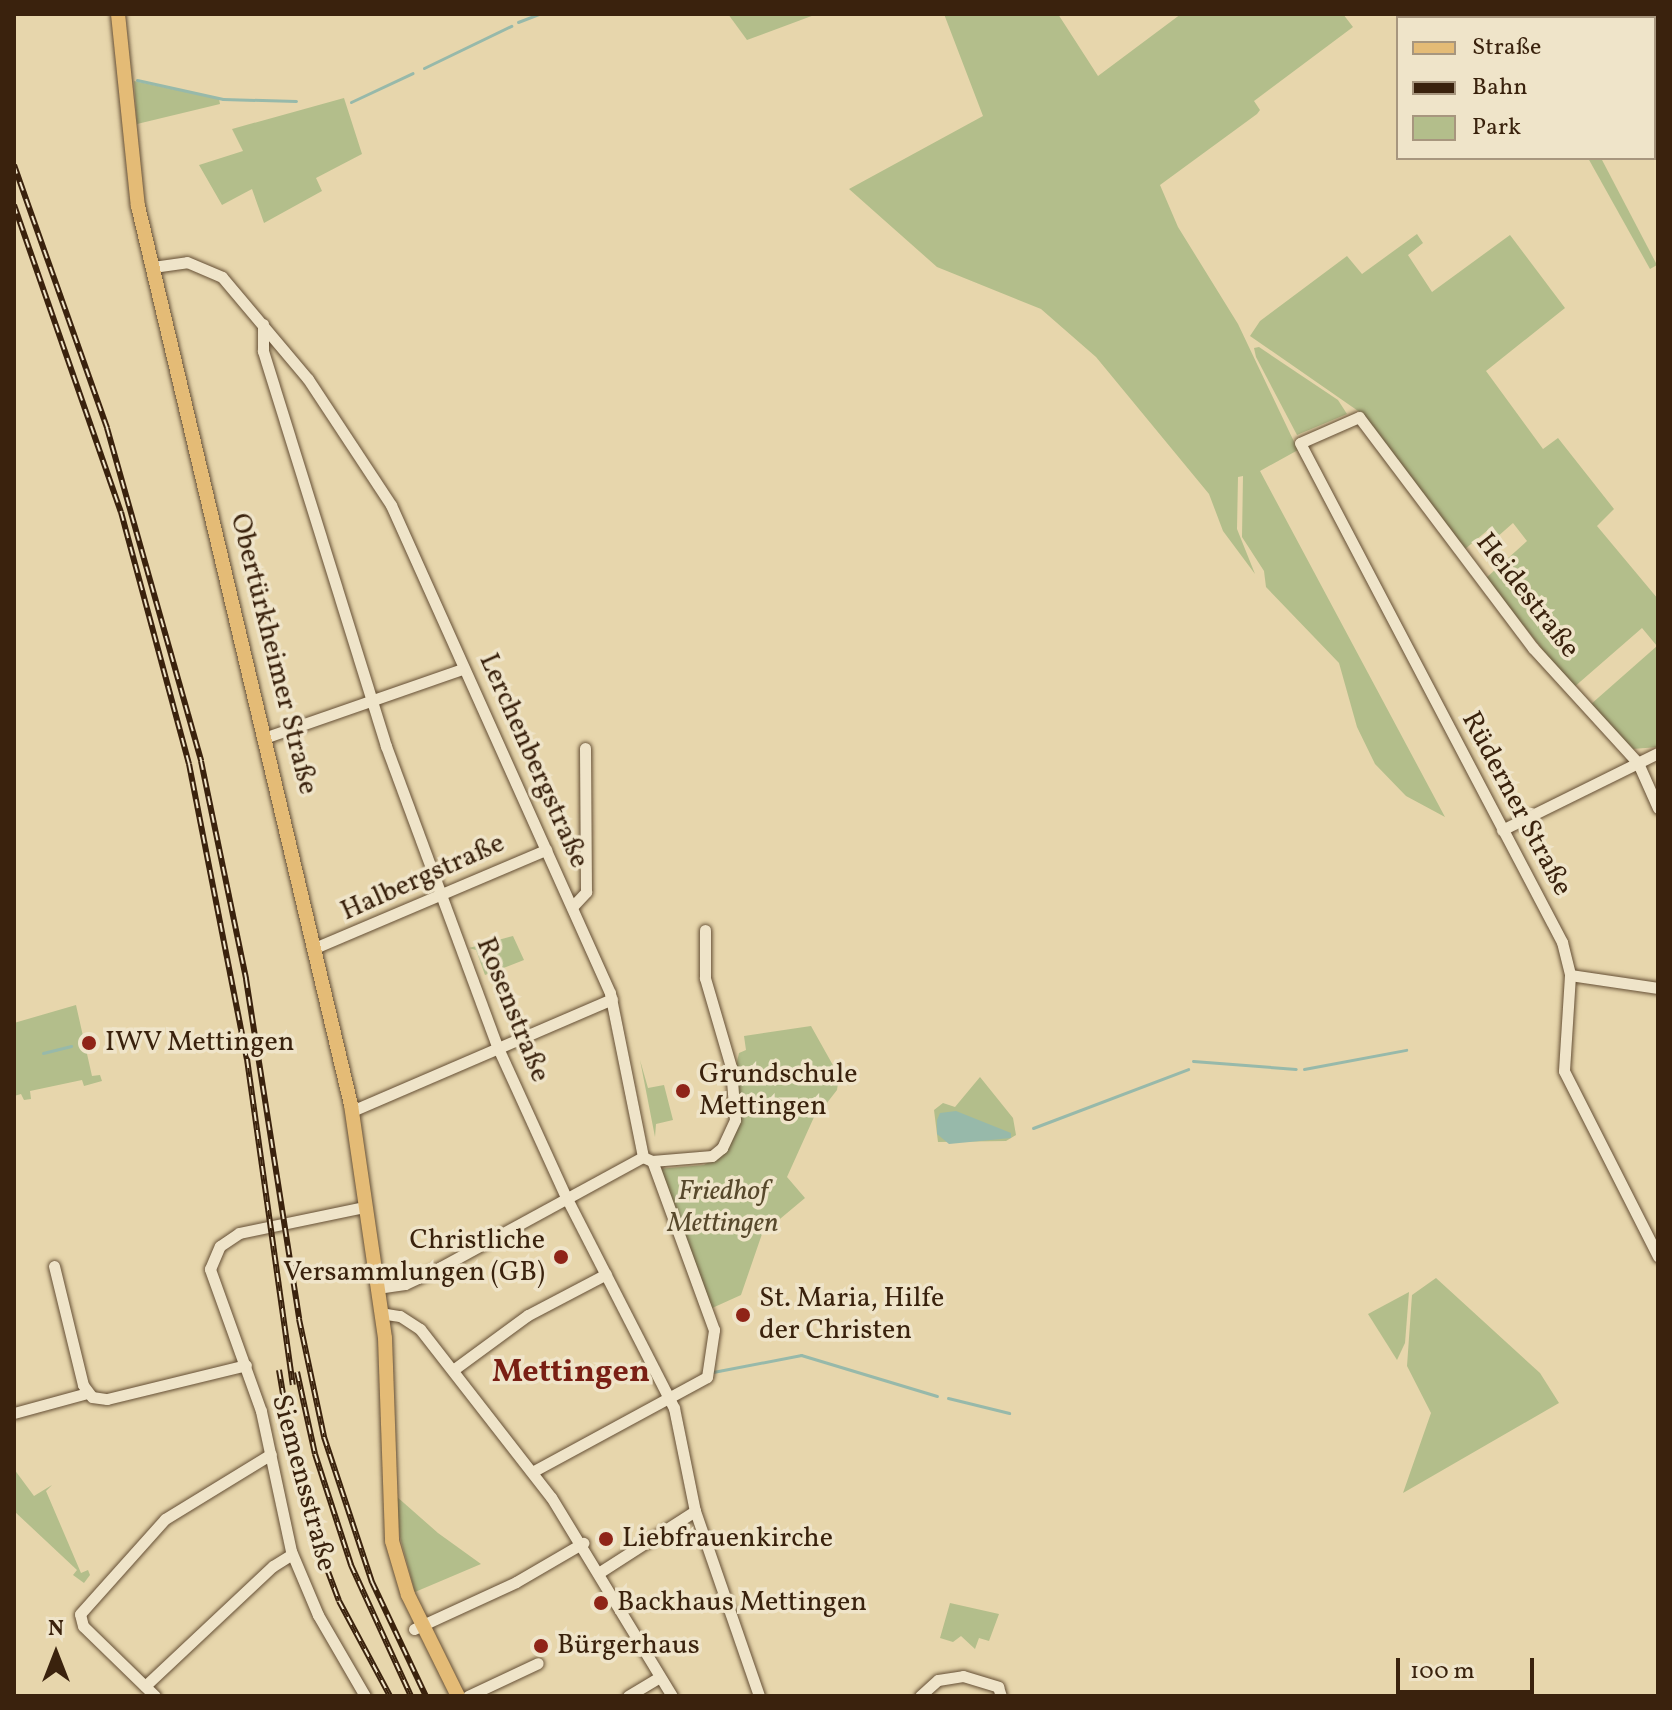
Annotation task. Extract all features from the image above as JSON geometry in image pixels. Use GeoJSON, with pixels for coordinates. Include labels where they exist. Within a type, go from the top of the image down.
{"type":"FeatureCollection","features":[{"type":"Feature","properties":{"kind":"main road","name":"Obertürkheimer Straße"},"geometry":{"type":"LineString","coordinates":[[118,14],[132,174],[317,947],[352,1111],[381,1320],[382,1531],[395,1582],[418,1627]]}},
{"type":"Feature","properties":{"kind":"main road"},"geometry":{"type":"LineString","coordinates":[[418,1627],[449,1696]]}},
{"type":"Feature","properties":{"kind":"main road"},"geometry":{"type":"LineString","coordinates":[[418,1627],[458,1696]]}},
{"type":"Feature","properties":{"kind":"street","name":"Lerchenbergstraße"},"geometry":{"type":"LineString","coordinates":[[153,267],[187,262],[208,268],[263,324],[314,387],[378,483],[422,569],[462,669],[469,672],[612,999],[648,1159],[714,1332],[705,1379],[670,1399]]}},
{"type":"Feature","properties":{"kind":"street","name":"Rosenstraße"},"geometry":{"type":"LineString","coordinates":[[263,324],[263,351],[370,700],[498,1048],[566,1197],[670,1399],[695,1511],[759,1696]]}},
{"type":"Feature","properties":{"kind":"street","name":"Heidestraße"},"geometry":{"type":"LineString","coordinates":[[1354,415],[1379,437],[1527,640],[1636,761],[1658,808]]}},
{"type":"Feature","properties":{"kind":"street","name":"Rüderner Straße"},"geometry":{"type":"LineString","coordinates":[[1354,415],[1300,443],[1301,449],[1559,934],[1570,975],[1561,1047],[1566,1078],[1658,1256]]}},
{"type":"Feature","properties":{"kind":"street"},"geometry":{"type":"LineString","coordinates":[[267,737],[462,669]]}},
{"type":"Feature","properties":{"kind":"street"},"geometry":{"type":"LineString","coordinates":[[572,907],[586,892],[585,748]]}},
{"type":"Feature","properties":{"kind":"street"},"geometry":{"type":"LineString","coordinates":[[1502,830],[1636,761],[1658,753]]}},
{"type":"Feature","properties":{"kind":"street","name":"Halbergstraße"},"geometry":{"type":"LineString","coordinates":[[317,947],[546,850]]}},
{"type":"Feature","properties":{"kind":"street"},"geometry":{"type":"LineString","coordinates":[[377,1288],[405,1284],[441,1267],[566,1197],[648,1159],[715,1155],[735,1120],[731,1067],[705,978],[705,930]]}},
{"type":"Feature","properties":{"kind":"street"},"geometry":{"type":"LineString","coordinates":[[1570,975],[1658,988]]}},
{"type":"Feature","properties":{"kind":"street"},"geometry":{"type":"LineString","coordinates":[[352,1111],[612,999]]}},
{"type":"Feature","properties":{"kind":"street","name":"Siemensstraße"},"geometry":{"type":"LineString","coordinates":[[365,1207],[242,1232],[217,1250],[211,1277],[246,1365],[271,1454],[292,1554],[318,1615],[365,1696]]}},
{"type":"Feature","properties":{"kind":"street"},"geometry":{"type":"LineString","coordinates":[[54,1266],[91,1395]]}},
{"type":"Feature","properties":{"kind":"street"},"geometry":{"type":"LineString","coordinates":[[453,1370],[528,1315],[606,1274]]}},
{"type":"Feature","properties":{"kind":"street"},"geometry":{"type":"LineString","coordinates":[[381,1320],[417,1325],[532,1472],[583,1543],[672,1696]]}},
{"type":"Feature","properties":{"kind":"street"},"geometry":{"type":"LineString","coordinates":[[14,1413],[91,1395],[110,1399],[246,1365]]}},
{"type":"Feature","properties":{"kind":"street"},"geometry":{"type":"LineString","coordinates":[[532,1472],[670,1399]]}},
{"type":"Feature","properties":{"kind":"street"},"geometry":{"type":"LineString","coordinates":[[155,1696],[79,1617],[165,1519],[271,1454]]}},
{"type":"Feature","properties":{"kind":"street"},"geometry":{"type":"LineString","coordinates":[[600,1572],[695,1511]]}},
{"type":"Feature","properties":{"kind":"street"},"geometry":{"type":"LineString","coordinates":[[418,1627],[531,1574],[583,1543]]}},
{"type":"Feature","properties":{"kind":"street"},"geometry":{"type":"LineString","coordinates":[[145,1686],[273,1566],[292,1554]]}},
{"type":"Feature","properties":{"kind":"street"},"geometry":{"type":"LineString","coordinates":[[468,1696],[538,1663]]}},
{"type":"Feature","properties":{"kind":"street"},"geometry":{"type":"LineString","coordinates":[[920,1696],[938,1680],[963,1676],[998,1687],[1001,1696]]}},
{"type":"Feature","properties":{"kind":"street"},"geometry":{"type":"LineString","coordinates":[[628,1696],[660,1677]]}},
{"type":"Feature","properties":{"kind":"green space"},"geometry":{"type":"Polygon","coordinates":[[[728,14],[817,14],[747,40],[728,14]]]}},
{"type":"Feature","properties":{"kind":"green space"},"geometry":{"type":"Polygon","coordinates":[[[944,14],[1058,14],[1098,76],[1181,14],[1343,14],[1353,27],[1254,101],[1260,110],[1257,114],[1160,185],[1178,227],[1238,324],[1298,450],[1260,471],[1445,817],[1406,796],[1375,764],[1357,727],[1339,663],[1266,587],[1264,571],[1242,537],[1243,476],[1238,477],[1237,529],[1255,574],[1223,531],[1209,494],[1096,357],[1041,309],[937,267],[849,189],[983,116],[944,14]]]}},
{"type":"Feature","properties":{"kind":"green space"},"geometry":{"type":"Polygon","coordinates":[[[134,81],[219,99],[220,104],[137,124],[134,81]]]}},
{"type":"Feature","properties":{"kind":"green space"},"geometry":{"type":"Polygon","coordinates":[[[344,98],[362,154],[316,178],[322,191],[264,223],[252,189],[222,205],[199,165],[243,151],[232,129],[344,98]]]}},
{"type":"Feature","properties":{"kind":"green space"},"geometry":{"type":"Polygon","coordinates":[[[1589,160],[1602,160],[1657,265],[1650,269],[1589,160]]]}},
{"type":"Feature","properties":{"kind":"green space"},"geometry":{"type":"Polygon","coordinates":[[[1417,234],[1423,243],[1408,255],[1432,292],[1510,235],[1565,308],[1486,371],[1543,449],[1558,438],[1614,509],[1597,526],[1658,599],[1658,747],[1633,749],[1590,705],[1657,646],[1642,628],[1573,688],[1486,578],[1527,541],[1513,523],[1496,538],[1488,530],[1465,549],[1361,413],[1250,336],[1260,321],[1347,256],[1362,274],[1417,234]]]}},
{"type":"Feature","properties":{"kind":"green space"},"geometry":{"type":"Polygon","coordinates":[[[1259,347],[1338,400],[1347,414],[1297,435],[1256,357],[1254,348],[1259,347]]]}},
{"type":"Feature","properties":{"kind":"green space"},"geometry":{"type":"Polygon","coordinates":[[[513,936],[524,960],[485,975],[476,950],[469,948],[513,936]]]}},
{"type":"Feature","properties":{"kind":"green space"},"geometry":{"type":"Polygon","coordinates":[[[76,1005],[92,1076],[100,1075],[102,1081],[84,1086],[82,1080],[30,1091],[31,1099],[24,1100],[21,1094],[14,1096],[14,1023],[76,1005]]]}},
{"type":"Feature","properties":{"kind":"green space","name":"Friedhof Mettingen"},"geometry":{"type":"Polygon","coordinates":[[[811,1026],[839,1076],[837,1090],[823,1108],[819,1106],[787,1177],[805,1198],[762,1234],[741,1295],[710,1309],[658,1169],[704,1165],[730,1147],[736,1066],[739,1053],[746,1050],[744,1036],[811,1026]]]}},
{"type":"Feature","properties":{"kind":"green space"},"geometry":{"type":"Polygon","coordinates":[[[640,1060],[648,1088],[664,1085],[673,1120],[656,1124],[655,1137],[640,1060]]]}},
{"type":"Feature","properties":{"kind":"green space"},"geometry":{"type":"Polygon","coordinates":[[[980,1077],[1013,1118],[1016,1135],[1006,1141],[938,1142],[934,1110],[943,1103],[955,1107],[980,1077]]]}},
{"type":"Feature","properties":{"kind":"green space"},"geometry":{"type":"Polygon","coordinates":[[[1436,1278],[1540,1373],[1559,1403],[1403,1493],[1431,1413],[1407,1366],[1412,1295],[1436,1278]]]}},
{"type":"Feature","properties":{"kind":"green space"},"geometry":{"type":"Polygon","coordinates":[[[1409,1292],[1405,1343],[1397,1360],[1368,1314],[1409,1292]]]}},
{"type":"Feature","properties":{"kind":"green space"},"geometry":{"type":"Polygon","coordinates":[[[14,1469],[34,1496],[52,1485],[46,1491],[81,1573],[88,1570],[90,1575],[84,1583],[73,1575],[77,1570],[14,1511],[14,1469]]]}},
{"type":"Feature","properties":{"kind":"green space"},"geometry":{"type":"Polygon","coordinates":[[[396,1496],[438,1533],[481,1564],[415,1592],[400,1537],[396,1496]]]}},
{"type":"Feature","properties":{"kind":"green space"},"geometry":{"type":"Polygon","coordinates":[[[950,1603],[999,1614],[989,1641],[979,1638],[975,1649],[961,1636],[953,1642],[940,1638],[950,1603]]]}},
{"type":"Feature","properties":{"kind":"shaded area"},"geometry":{"type":"Polygon","coordinates":[[[956,1111],[1011,1133],[1011,1138],[949,1144],[937,1134],[937,1120],[940,1113],[956,1111]]]}},
{"type":"Feature","properties":{"kind":"waterway"},"geometry":{"type":"LineString","coordinates":[[518,22],[539,14]]}},
{"type":"Feature","properties":{"kind":"waterway"},"geometry":{"type":"LineString","coordinates":[[424,68],[511,26]]}},
{"type":"Feature","properties":{"kind":"waterway"},"geometry":{"type":"LineString","coordinates":[[351,102],[413,73]]}},
{"type":"Feature","properties":{"kind":"waterway"},"geometry":{"type":"LineString","coordinates":[[137,80],[223,99],[296,101]]}},
{"type":"Feature","properties":{"kind":"waterway"},"geometry":{"type":"LineString","coordinates":[[43,1053],[71,1046]]}},
{"type":"Feature","properties":{"kind":"waterway"},"geometry":{"type":"LineString","coordinates":[[1304,1069],[1406,1050]]}},
{"type":"Feature","properties":{"kind":"waterway"},"geometry":{"type":"LineString","coordinates":[[1193,1061],[1296,1069]]}},
{"type":"Feature","properties":{"kind":"waterway"},"geometry":{"type":"LineString","coordinates":[[1033,1128],[1188,1069]]}},
{"type":"Feature","properties":{"kind":"waterway"},"geometry":{"type":"LineString","coordinates":[[713,1372],[801,1355],[937,1396]]}},
{"type":"Feature","properties":{"kind":"waterway"},"geometry":{"type":"LineString","coordinates":[[948,1398],[1009,1413]]}},
{"type":"Feature","properties":{"kind":"railway"},"geometry":{"type":"LineString","coordinates":[[14,165],[107,428],[201,761],[246,979],[299,1319],[324,1437],[372,1582],[426,1696]]}},
{"type":"Feature","properties":{"kind":"railway"},"geometry":{"type":"LineString","coordinates":[[14,205],[121,512],[189,764],[247,1059],[293,1385]]}},
{"type":"Feature","properties":{"kind":"railway"},"geometry":{"type":"LineString","coordinates":[[279,1370],[298,1484],[315,1537],[339,1601],[390,1696]]}},
{"type":"Feature","properties":{"kind":"railway"},"geometry":{"type":"LineString","coordinates":[[297,1372],[315,1454],[351,1565],[411,1696]]}},
{"type":"Feature","properties":{"kind":"place","name":"IWV Mettingen"},"geometry":{"type":"Point","coordinates":[89,1043]}},
{"type":"Feature","properties":{"kind":"place","name":"Grundschule Mettingen"},"geometry":{"type":"Point","coordinates":[683,1091]}},
{"type":"Feature","properties":{"kind":"place","name":"Christliche Versammlungen (GB)"},"geometry":{"type":"Point","coordinates":[561,1257]}},
{"type":"Feature","properties":{"kind":"place","name":"St. Maria, Hilfe der Christen"},"geometry":{"type":"Point","coordinates":[743,1315]}},
{"type":"Feature","properties":{"kind":"place","name":"Liebfrauenkirche"},"geometry":{"type":"Point","coordinates":[606,1539]}},
{"type":"Feature","properties":{"kind":"place","name":"Backhaus Mettingen"},"geometry":{"type":"Point","coordinates":[601,1603]}},
{"type":"Feature","properties":{"kind":"place","name":"Bürgerhaus"},"geometry":{"type":"Point","coordinates":[541,1646]}},
{"type":"Feature","properties":{"kind":"district","name":"Mettingen"},"geometry":{"type":"Point","coordinates":[571,1373]}}]}
